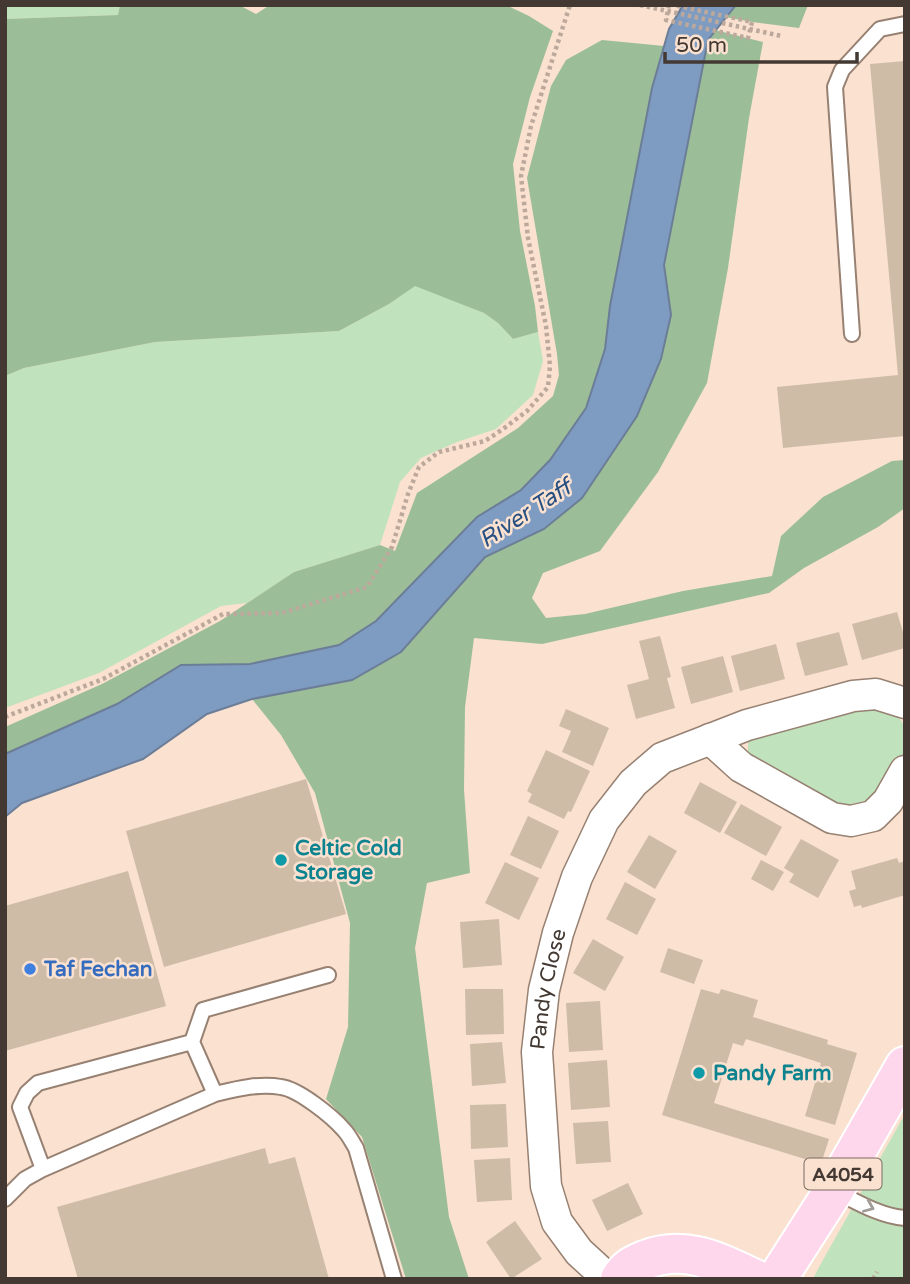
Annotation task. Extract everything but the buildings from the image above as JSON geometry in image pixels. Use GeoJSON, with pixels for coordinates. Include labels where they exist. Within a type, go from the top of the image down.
{"type":"FeatureCollection","features":[{"type":"Feature","properties":{"kind":"main road","name":"A4054"},"geometry":{"type":"LineString","coordinates":[[777,1279],[834,1190],[905,1066]]}},
{"type":"Feature","properties":{"kind":"main road"},"geometry":{"type":"LineString","coordinates":[[620,1279],[627,1267],[658,1255],[687,1253],[755,1279]]}},
{"type":"Feature","properties":{"kind":"street","name":"Pandy Close"},"geometry":{"type":"LineString","coordinates":[[611,1279],[579,1252],[556,1222],[546,1186],[537,1052],[544,990],[558,933],[577,877],[604,820],[632,783],[662,758],[710,739],[747,725],[853,696],[876,694],[905,704]]}},
{"type":"Feature","properties":{"kind":"street"},"geometry":{"type":"LineString","coordinates":[[710,739],[741,767],[832,818],[852,821],[873,816],[888,801],[905,771]]}},
{"type":"Feature","properties":{"kind":"lane"},"geometry":{"type":"LineString","coordinates":[[852,334],[835,87],[842,70],[880,29],[905,24]]}},
{"type":"Feature","properties":{"kind":"lane"},"geometry":{"type":"LineString","coordinates":[[215,1094],[192,1042],[203,1010],[328,975]]}},
{"type":"Feature","properties":{"kind":"lane"},"geometry":{"type":"LineString","coordinates":[[43,1169],[20,1107],[27,1093],[38,1083],[192,1042]]}},
{"type":"Feature","properties":{"kind":"lane"},"geometry":{"type":"LineString","coordinates":[[5,1199],[24,1179],[43,1169],[215,1094],[238,1088],[283,1087],[306,1098],[345,1130],[356,1148],[394,1279]]}},
{"type":"Feature","properties":{"kind":"lane"},"geometry":{"type":"LineString","coordinates":[[834,1190],[892,1217],[905,1218]]}},
{"type":"Feature","properties":{"kind":"path"},"geometry":{"type":"LineString","coordinates":[[5,717],[103,678],[223,614],[282,613],[367,587],[392,547],[419,467],[439,452],[485,441],[527,411],[548,387],[550,366],[546,326],[528,238],[521,176],[531,126],[570,5]]}},
{"type":"Feature","properties":{"kind":"path"},"geometry":{"type":"LineString","coordinates":[[640,5],[670,7],[752,22],[748,38],[666,20],[670,7]]}},
{"type":"Feature","properties":{"kind":"path"},"geometry":{"type":"LineString","coordinates":[[750,29],[781,36]]}},
{"type":"Feature","properties":{"kind":"path"},"geometry":{"type":"LineString","coordinates":[[873,1279],[877,1272]]}},
{"type":"Feature","properties":{"kind":"green space"},"geometry":{"type":"Polygon","coordinates":[[[5,5],[120,5],[118,15],[5,19],[5,5]]]}},
{"type":"Feature","properties":{"kind":"green space"},"geometry":{"type":"Polygon","coordinates":[[[120,5],[239,5],[256,14],[270,5],[506,5],[553,31],[530,97],[513,164],[520,231],[538,332],[513,339],[484,313],[415,286],[389,304],[339,331],[155,342],[24,368],[5,376],[5,19],[118,15],[120,5]]]}},
{"type":"Feature","properties":{"kind":"green space"},"geometry":{"type":"Polygon","coordinates":[[[736,5],[808,5],[799,28],[725,17],[736,5]]]}},
{"type":"Feature","properties":{"kind":"green space"},"geometry":{"type":"Polygon","coordinates":[[[715,30],[763,42],[707,383],[658,472],[600,551],[543,573],[532,598],[546,618],[585,614],[683,591],[772,576],[781,536],[823,497],[892,461],[905,460],[905,508],[878,527],[804,568],[769,593],[542,644],[474,638],[465,707],[464,790],[470,873],[427,883],[415,948],[449,1217],[469,1279],[406,1279],[362,1137],[326,1099],[348,1027],[350,923],[315,793],[281,735],[252,699],[352,680],[401,652],[485,557],[544,529],[637,416],[661,359],[671,315],[664,265],[708,39],[715,30]]]}},
{"type":"Feature","properties":{"kind":"green space"},"geometry":{"type":"Polygon","coordinates":[[[602,40],[664,46],[652,88],[610,306],[605,349],[586,408],[550,460],[521,490],[477,517],[376,621],[339,645],[250,664],[181,665],[117,704],[5,754],[5,727],[102,684],[220,621],[294,572],[380,545],[395,551],[417,493],[518,428],[553,396],[559,375],[557,354],[527,178],[551,86],[566,60],[602,40]]]}},
{"type":"Feature","properties":{"kind":"green space"},"geometry":{"type":"Polygon","coordinates":[[[415,285],[484,313],[513,339],[538,332],[543,361],[533,395],[496,429],[421,458],[400,482],[380,545],[294,572],[247,603],[221,606],[99,673],[5,708],[5,376],[24,368],[155,342],[339,331],[389,304],[415,285]]]}},
{"type":"Feature","properties":{"kind":"green space"},"geometry":{"type":"Polygon","coordinates":[[[860,705],[896,713],[905,727],[905,755],[872,798],[841,805],[826,802],[748,755],[748,743],[754,735],[860,705]]]}},
{"type":"Feature","properties":{"kind":"green space"},"geometry":{"type":"Polygon","coordinates":[[[905,1114],[905,1279],[813,1279],[819,1267],[905,1114]]]}},
{"type":"Feature","properties":{"kind":"water","name":"River Taff"},"geometry":{"type":"Polygon","coordinates":[[[683,5],[736,5],[708,40],[664,265],[671,315],[661,359],[637,416],[582,498],[544,529],[485,557],[401,652],[352,680],[252,699],[207,714],[143,759],[22,803],[5,817],[5,754],[117,704],[181,665],[250,664],[339,645],[376,621],[477,517],[521,490],[550,460],[586,408],[605,349],[610,306],[652,88],[669,29],[683,5]]]}},
{"type":"Feature","properties":{"kind":"place","name":"Celtic Cold Storage"},"geometry":{"type":"Point","coordinates":[281,860]}},
{"type":"Feature","properties":{"kind":"place","name":"Taf Fechan"},"geometry":{"type":"Point","coordinates":[30,969]}},
{"type":"Feature","properties":{"kind":"place","name":"Pandy Farm"},"geometry":{"type":"Point","coordinates":[699,1073]}}]}
